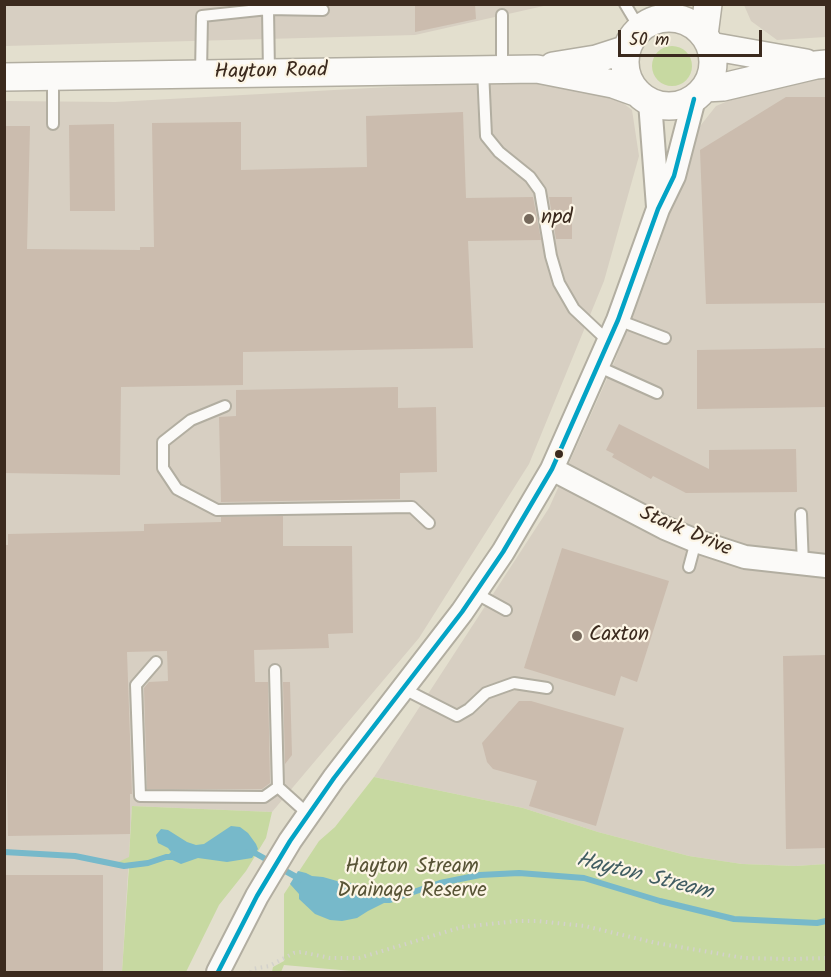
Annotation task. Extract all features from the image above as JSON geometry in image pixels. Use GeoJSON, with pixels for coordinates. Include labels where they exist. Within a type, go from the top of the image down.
{"type":"FeatureCollection","features":[{"type":"Feature","properties":{"kind":"street"},"geometry":{"type":"LineString","coordinates":[[218,972],[265,882],[308,814],[475,593],[503,552],[552,469],[618,320],[658,209],[674,176],[699,93],[712,75],[713,60],[707,40],[708,4]]}},
{"type":"Feature","properties":{"kind":"street"},"geometry":{"type":"LineString","coordinates":[[669,18],[682,20],[694,26],[707,40],[821,64],[699,93],[680,105],[673,106],[665,106],[644,98],[630,84],[626,73],[649,26],[669,18]]}},
{"type":"Feature","properties":{"kind":"street","name":"Hayton Road"},"geometry":{"type":"LineString","coordinates":[[4,77],[537,69],[596,58],[649,26]]}},
{"type":"Feature","properties":{"kind":"street","name":"Hayton Road"},"geometry":{"type":"LineString","coordinates":[[537,69],[613,84],[644,98]]}},
{"type":"Feature","properties":{"kind":"street"},"geometry":{"type":"LineString","coordinates":[[644,98],[658,209]]}},
{"type":"Feature","properties":{"kind":"street","name":"Stark Drive"},"geometry":{"type":"LineString","coordinates":[[552,469],[665,528],[696,541],[745,557],[826,566]]}},
{"type":"Feature","properties":{"kind":"lane"},"geometry":{"type":"LineString","coordinates":[[625,4],[649,26]]}},
{"type":"Feature","properties":{"kind":"lane"},"geometry":{"type":"LineString","coordinates":[[268,9],[269,73]]}},
{"type":"Feature","properties":{"kind":"lane"},"geometry":{"type":"LineString","coordinates":[[201,74],[202,16],[268,9],[323,10]]}},
{"type":"Feature","properties":{"kind":"lane"},"geometry":{"type":"LineString","coordinates":[[502,15],[492,69],[486,136],[499,152],[530,177],[540,191],[551,256],[559,283],[574,309],[608,341]]}},
{"type":"Feature","properties":{"kind":"lane"},"geometry":{"type":"LineString","coordinates":[[52,76],[53,124]]}},
{"type":"Feature","properties":{"kind":"lane"},"geometry":{"type":"LineString","coordinates":[[618,320],[665,338]]}},
{"type":"Feature","properties":{"kind":"lane"},"geometry":{"type":"LineString","coordinates":[[597,366],[657,393]]}},
{"type":"Feature","properties":{"kind":"lane"},"geometry":{"type":"LineString","coordinates":[[225,406],[191,420],[163,442],[163,468],[177,489],[217,510],[412,507],[429,524]]}},
{"type":"Feature","properties":{"kind":"lane"},"geometry":{"type":"LineString","coordinates":[[801,514],[803,565]]}},
{"type":"Feature","properties":{"kind":"lane"},"geometry":{"type":"LineString","coordinates":[[689,567],[696,541]]}},
{"type":"Feature","properties":{"kind":"lane"},"geometry":{"type":"LineString","coordinates":[[475,593],[506,610]]}},
{"type":"Feature","properties":{"kind":"lane"},"geometry":{"type":"LineString","coordinates":[[156,662],[136,685],[140,796],[264,797],[278,787]]}},
{"type":"Feature","properties":{"kind":"lane"},"geometry":{"type":"LineString","coordinates":[[275,670],[278,787],[308,814]]}},
{"type":"Feature","properties":{"kind":"lane"},"geometry":{"type":"LineString","coordinates":[[404,688],[457,716],[469,709],[486,693],[514,683],[547,688]]}},
{"type":"Feature","properties":{"kind":"path"},"geometry":{"type":"LineString","coordinates":[[251,972],[252,969],[268,966],[294,953],[359,958],[462,927],[517,921],[585,926],[656,943],[744,958],[826,958]]}},
{"type":"Feature","properties":{"kind":"shaded area"},"geometry":{"type":"Polygon","coordinates":[[[4,5],[548,5],[415,35],[5,46],[4,5]]]}},
{"type":"Feature","properties":{"kind":"shaded area"},"geometry":{"type":"Polygon","coordinates":[[[744,5],[826,5],[826,37],[777,40],[751,21],[744,5]]]}},
{"type":"Feature","properties":{"kind":"shaded area"},"geometry":{"type":"Polygon","coordinates":[[[802,79],[826,79],[826,864],[796,866],[742,864],[689,856],[598,832],[523,808],[374,777],[549,508],[614,363],[657,252],[693,135],[716,106],[757,89],[802,79]]]}},
{"type":"Feature","properties":{"kind":"shaded area"},"geometry":{"type":"Polygon","coordinates":[[[517,80],[605,89],[632,110],[639,156],[604,281],[529,464],[419,638],[272,812],[132,806],[122,972],[5,972],[5,101],[115,102],[517,80]]]}},
{"type":"Feature","properties":{"kind":"green space"},"geometry":{"type":"Polygon","coordinates":[[[672,46],[680,47],[686,52],[691,58],[691,74],[686,80],[680,85],[672,86],[664,85],[658,80],[653,74],[652,66],[653,58],[658,52],[664,47],[672,46]]]}},
{"type":"Feature","properties":{"kind":"green space","name":"Hayton Stream Drainage Reserve"},"geometry":{"type":"Polygon","coordinates":[[[374,777],[523,808],[598,832],[689,856],[742,864],[796,866],[826,864],[826,972],[363,972],[284,965],[281,972],[272,972],[273,967],[284,961],[284,894],[319,841],[335,827],[374,777]]]}},
{"type":"Feature","properties":{"kind":"green space"},"geometry":{"type":"Polygon","coordinates":[[[132,806],[272,812],[266,838],[246,871],[219,905],[186,972],[122,972],[129,866],[114,864],[129,857],[132,806]]]}},
{"type":"Feature","properties":{"kind":"water"},"geometry":{"type":"Polygon","coordinates":[[[231,826],[240,827],[256,844],[258,849],[252,858],[227,862],[198,858],[181,864],[166,857],[171,852],[158,843],[156,835],[161,829],[168,830],[196,845],[204,844],[231,826]]]}},
{"type":"Feature","properties":{"kind":"water"},"geometry":{"type":"Polygon","coordinates":[[[298,871],[312,876],[359,884],[378,898],[390,900],[357,918],[342,921],[330,920],[315,914],[299,899],[299,894],[290,884],[298,871]]]}},
{"type":"Feature","properties":{"kind":"building"},"geometry":{"type":"Polygon","coordinates":[[[415,4],[475,4],[476,19],[415,32],[415,4]]]}},
{"type":"Feature","properties":{"kind":"building"},"geometry":{"type":"Polygon","coordinates":[[[786,97],[826,97],[826,303],[706,304],[700,150],[786,97]]]}},
{"type":"Feature","properties":{"kind":"building"},"geometry":{"type":"Polygon","coordinates":[[[463,112],[466,198],[533,197],[541,240],[468,241],[473,348],[243,352],[243,385],[121,387],[120,475],[4,473],[4,126],[30,126],[27,249],[140,250],[140,247],[154,247],[152,123],[241,122],[241,170],[367,167],[366,116],[463,112]]]}},
{"type":"Feature","properties":{"kind":"building"},"geometry":{"type":"Polygon","coordinates":[[[114,124],[115,211],[70,211],[69,125],[114,124]]]}},
{"type":"Feature","properties":{"kind":"building"},"geometry":{"type":"Polygon","coordinates":[[[549,197],[572,197],[572,239],[556,239],[549,197]]]}},
{"type":"Feature","properties":{"kind":"building"},"geometry":{"type":"Polygon","coordinates":[[[826,348],[826,407],[697,409],[697,350],[826,348]]]}},
{"type":"Feature","properties":{"kind":"building"},"geometry":{"type":"Polygon","coordinates":[[[398,387],[398,408],[436,407],[437,472],[400,473],[400,499],[221,502],[219,417],[236,416],[236,390],[398,387]]]}},
{"type":"Feature","properties":{"kind":"building"},"geometry":{"type":"Polygon","coordinates":[[[619,424],[709,469],[709,450],[796,449],[797,492],[686,493],[653,476],[651,479],[612,457],[614,454],[606,450],[619,424]]]}},
{"type":"Feature","properties":{"kind":"building"},"geometry":{"type":"Polygon","coordinates":[[[283,516],[283,546],[352,546],[353,633],[328,634],[329,648],[254,650],[255,682],[268,682],[270,783],[262,789],[147,789],[144,688],[149,682],[168,681],[167,651],[127,652],[132,794],[130,794],[130,834],[8,836],[6,746],[4,746],[4,545],[8,545],[8,534],[144,531],[144,524],[221,522],[221,517],[283,516]]]}},
{"type":"Feature","properties":{"kind":"building"},"geometry":{"type":"Polygon","coordinates":[[[562,548],[669,581],[637,682],[621,676],[615,696],[524,668],[562,548]]]}},
{"type":"Feature","properties":{"kind":"building"},"geometry":{"type":"Polygon","coordinates":[[[826,655],[826,848],[786,849],[783,656],[826,655]]]}},
{"type":"Feature","properties":{"kind":"building"},"geometry":{"type":"Polygon","coordinates":[[[283,682],[290,682],[292,755],[285,764],[283,682]]]}},
{"type":"Feature","properties":{"kind":"building"},"geometry":{"type":"Polygon","coordinates":[[[519,701],[531,701],[624,728],[596,826],[529,806],[537,781],[493,769],[487,762],[482,743],[519,701]]]}},
{"type":"Feature","properties":{"kind":"building"},"geometry":{"type":"Polygon","coordinates":[[[4,875],[103,875],[103,972],[4,972],[4,875]]]}},
{"type":"Feature","properties":{"kind":"waterway","name":"Hayton Stream"},"geometry":{"type":"LineString","coordinates":[[4,852],[75,856],[124,866],[172,857]]}},
{"type":"Feature","properties":{"kind":"waterway","name":"Hayton Stream"},"geometry":{"type":"LineString","coordinates":[[248,852],[253,852],[271,862]]}},
{"type":"Feature","properties":{"kind":"waterway","name":"Hayton Stream"},"geometry":{"type":"LineString","coordinates":[[280,868],[300,879]]}},
{"type":"Feature","properties":{"kind":"waterway","name":"Hayton Stream"},"geometry":{"type":"LineString","coordinates":[[382,900],[390,900],[440,883],[480,875],[519,873],[584,878],[660,901],[734,919],[817,923],[826,921]]}},
{"type":"Feature","properties":{"kind":"transit line"},"geometry":{"type":"LineString","coordinates":[[218,972],[257,896],[290,841],[334,778],[462,612],[503,552],[552,469],[618,320],[658,209],[674,176],[694,99]]}},
{"type":"Feature","properties":{"kind":"place","name":"npd"},"geometry":{"type":"Point","coordinates":[529,219]}},
{"type":"Feature","properties":{"kind":"place","name":"Caxton"},"geometry":{"type":"Point","coordinates":[577,636]}}]}
